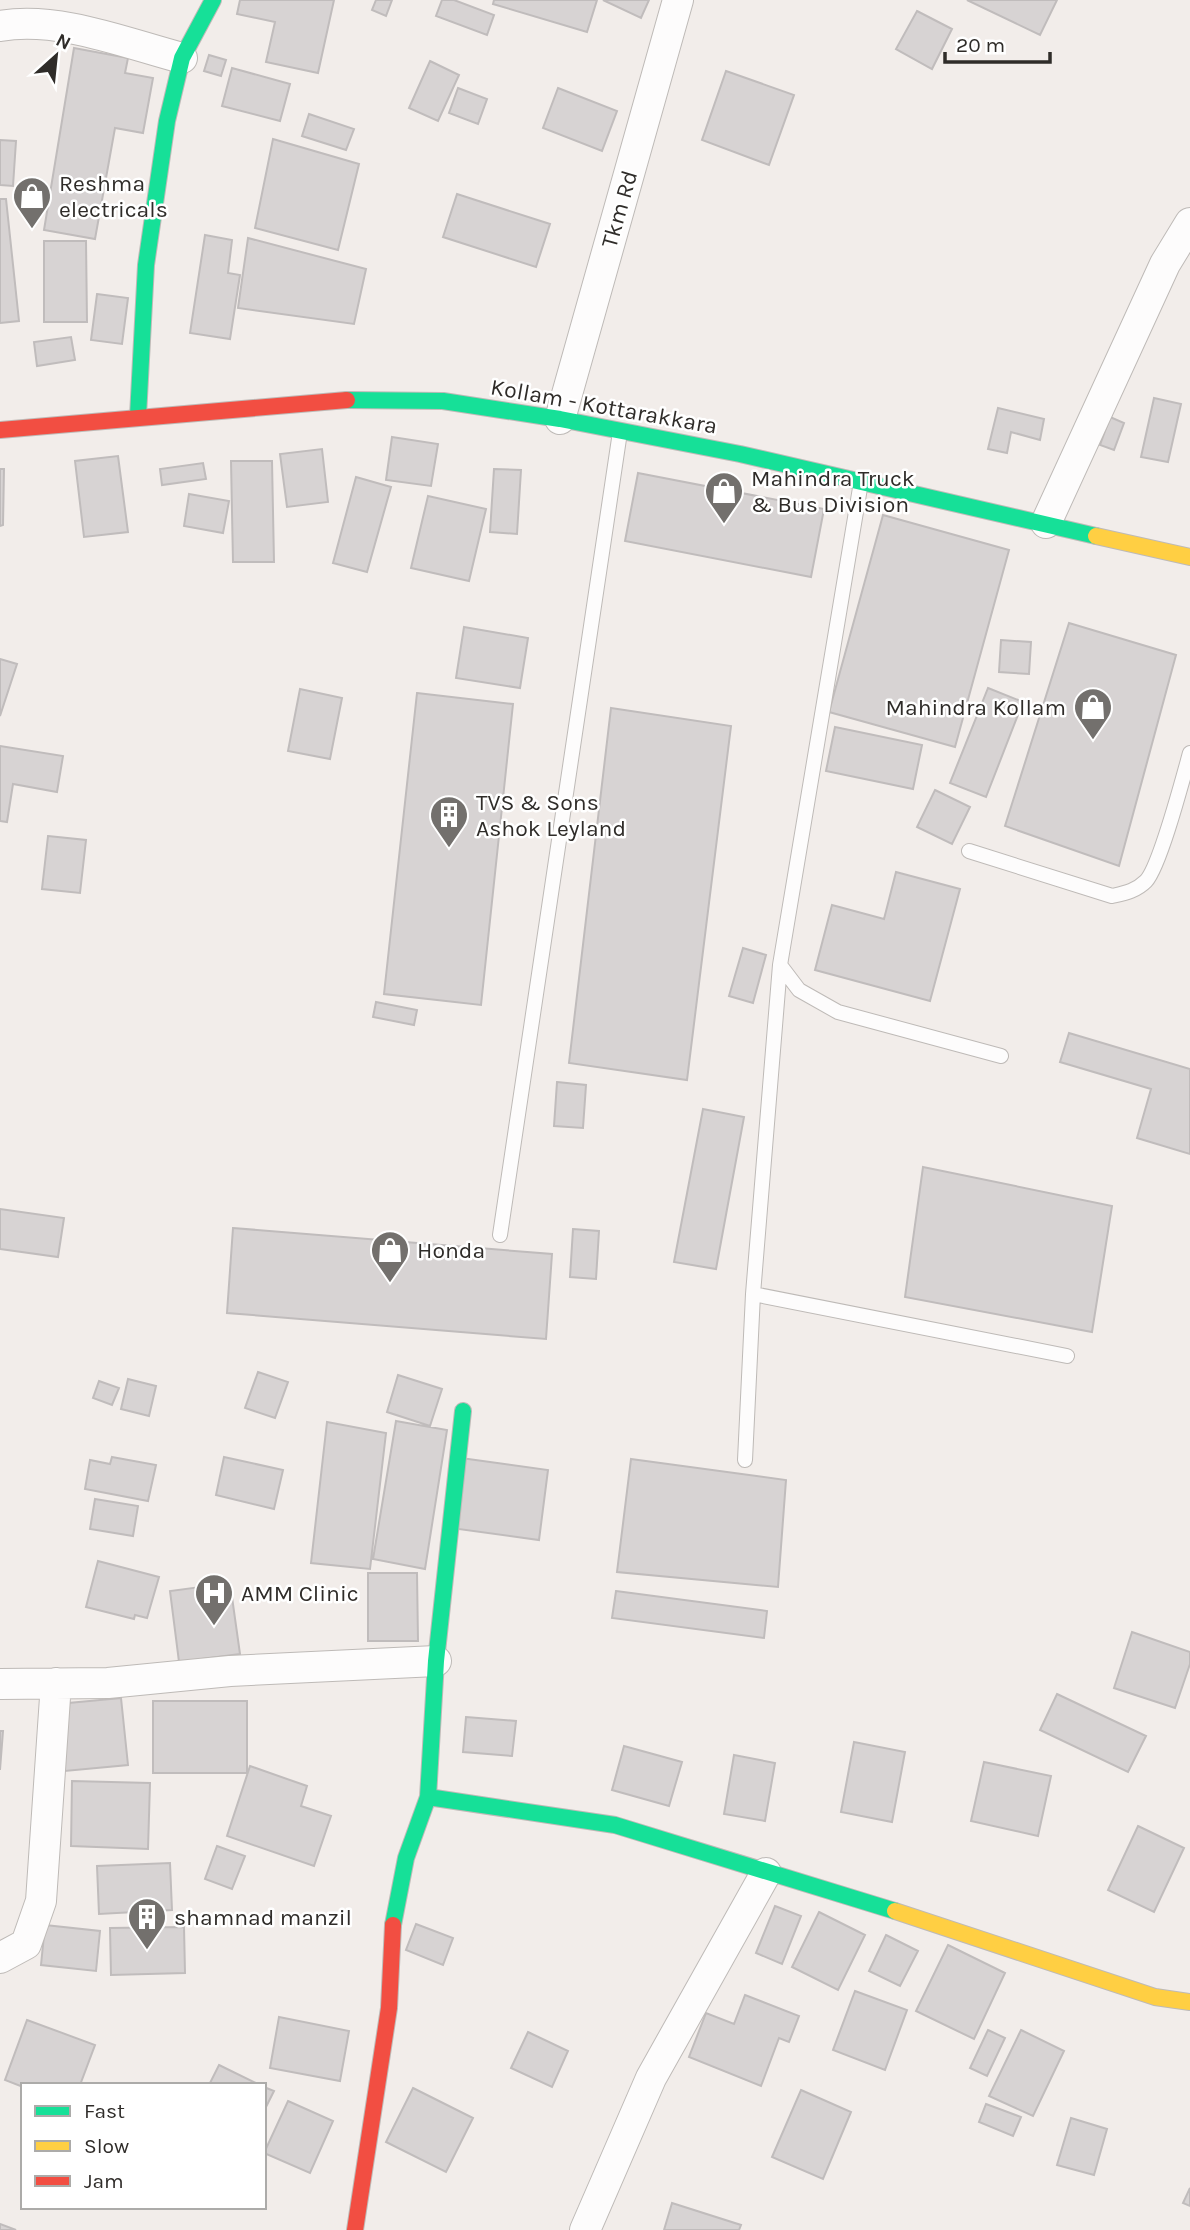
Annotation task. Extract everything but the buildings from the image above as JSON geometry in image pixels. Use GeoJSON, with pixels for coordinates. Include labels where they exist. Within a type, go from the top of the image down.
{"type":"FeatureCollection","features":[{"type":"Feature","properties":{"kind":"street"},"geometry":{"type":"LineString","coordinates":[[138,416],[146,265],[167,121],[182,58],[213,0]]}},
{"type":"Feature","properties":{"kind":"street","name":"Tkm Rd"},"geometry":{"type":"LineString","coordinates":[[560,419],[678,0]]}},
{"type":"Feature","properties":{"kind":"street"},"geometry":{"type":"LineString","coordinates":[[0,26],[23,22],[87,32],[182,58]]}},
{"type":"Feature","properties":{"kind":"street"},"geometry":{"type":"LineString","coordinates":[[1046,523],[1165,264],[1190,223]]}},
{"type":"Feature","properties":{"kind":"street","name":"Kollam - Kottarakkara"},"geometry":{"type":"LineString","coordinates":[[0,430],[335,400],[443,401],[621,430],[862,481],[1190,557]]}},
{"type":"Feature","properties":{"kind":"street"},"geometry":{"type":"LineString","coordinates":[[355,2230],[389,2008],[394,1911],[406,1858],[428,1797],[436,1661],[463,1411]]}},
{"type":"Feature","properties":{"kind":"street"},"geometry":{"type":"LineString","coordinates":[[0,1684],[108,1683],[230,1671],[436,1661]]}},
{"type":"Feature","properties":{"kind":"street"},"geometry":{"type":"LineString","coordinates":[[0,1958],[26,1944],[41,1901],[56,1683]]}},
{"type":"Feature","properties":{"kind":"street"},"geometry":{"type":"LineString","coordinates":[[428,1797],[615,1825],[920,1919],[1155,1997],[1190,2002]]}},
{"type":"Feature","properties":{"kind":"street"},"geometry":{"type":"LineString","coordinates":[[585,2230],[651,2078],[766,1873]]}},
{"type":"Feature","properties":{"kind":"lane"},"geometry":{"type":"LineString","coordinates":[[500,1235],[621,430]]}},
{"type":"Feature","properties":{"kind":"lane"},"geometry":{"type":"LineString","coordinates":[[745,1460],[753,1294],[780,965],[862,481]]}},
{"type":"Feature","properties":{"kind":"lane"},"geometry":{"type":"LineString","coordinates":[[969,851],[1112,896],[1130,892],[1147,880],[1158,858],[1190,753]]}},
{"type":"Feature","properties":{"kind":"lane"},"geometry":{"type":"LineString","coordinates":[[780,965],[799,990],[838,1012],[1001,1056]]}},
{"type":"Feature","properties":{"kind":"lane"},"geometry":{"type":"LineString","coordinates":[[753,1294],[1067,1356]]}},
{"type":"Feature","properties":{"kind":"traffic: fast"},"geometry":{"type":"LineString","coordinates":[[138,416],[146,265],[167,121],[182,58],[213,0]]}},
{"type":"Feature","properties":{"kind":"traffic: fast"},"geometry":{"type":"LineString","coordinates":[[347,400],[443,401],[560,419],[740,454],[1096,536]]}},
{"type":"Feature","properties":{"kind":"traffic: fast"},"geometry":{"type":"LineString","coordinates":[[393,1925],[406,1858],[428,1797],[436,1661],[463,1411]]}},
{"type":"Feature","properties":{"kind":"traffic: fast"},"geometry":{"type":"LineString","coordinates":[[428,1797],[615,1825],[895,1911]]}},
{"type":"Feature","properties":{"kind":"traffic: slow"},"geometry":{"type":"LineString","coordinates":[[1096,536],[1190,557]]}},
{"type":"Feature","properties":{"kind":"traffic: slow"},"geometry":{"type":"LineString","coordinates":[[895,1911],[1155,1997],[1190,2002]]}},
{"type":"Feature","properties":{"kind":"traffic: jam"},"geometry":{"type":"LineString","coordinates":[[0,430],[347,400]]}},
{"type":"Feature","properties":{"kind":"traffic: jam"},"geometry":{"type":"LineString","coordinates":[[355,2230],[389,2008],[393,1925]]}},
{"type":"Feature","properties":{"kind":"place","name":"Reshma electricals"},"geometry":{"type":"Point","coordinates":[32,230]}},
{"type":"Feature","properties":{"kind":"place","name":"Mahindra Truck & Bus Division"},"geometry":{"type":"Point","coordinates":[724,525]}},
{"type":"Feature","properties":{"kind":"place","name":"Mahindra Kollam"},"geometry":{"type":"Point","coordinates":[1093,741]}},
{"type":"Feature","properties":{"kind":"place","name":"TVS & Sons Ashok Leyland"},"geometry":{"type":"Point","coordinates":[449,849]}},
{"type":"Feature","properties":{"kind":"place","name":"Honda"},"geometry":{"type":"Point","coordinates":[390,1284]}},
{"type":"Feature","properties":{"kind":"place","name":"AMM Clinic"},"geometry":{"type":"Point","coordinates":[214,1627]}},
{"type":"Feature","properties":{"kind":"place","name":"shamnad manzil"},"geometry":{"type":"Point","coordinates":[147,1951]}}]}
